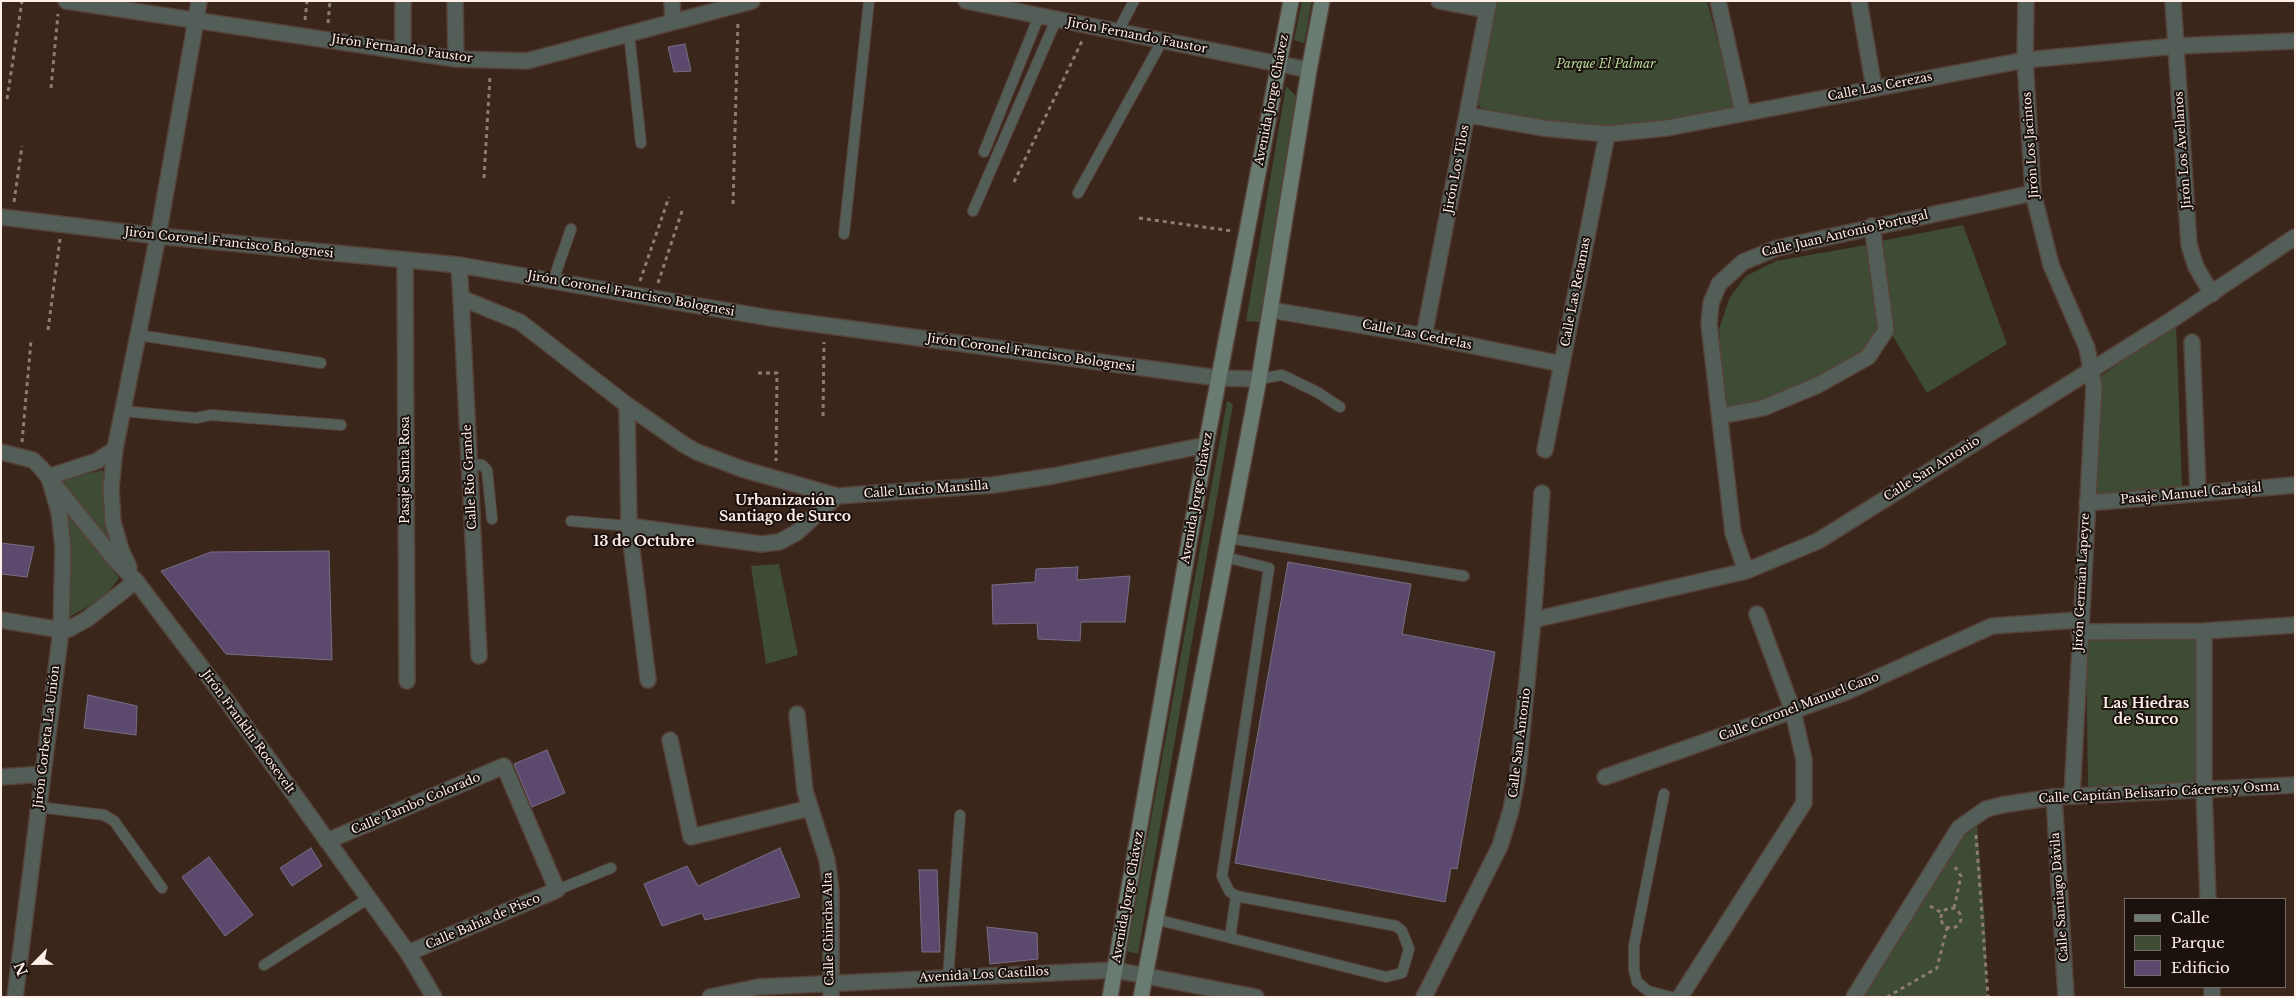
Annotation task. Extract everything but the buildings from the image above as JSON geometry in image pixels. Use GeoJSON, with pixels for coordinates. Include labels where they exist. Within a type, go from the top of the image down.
{"type":"FeatureCollection","features":[{"type":"Feature","properties":{"kind":"main road","name":"Avenida Jorge Chávez"},"geometry":{"type":"LineString","coordinates":[[1110,997],[1206,445],[1291,1]]}},
{"type":"Feature","properties":{"kind":"main road"},"geometry":{"type":"LineString","coordinates":[[1141,997],[1259,379],[1322,1]]}},
{"type":"Feature","properties":{"kind":"street"},"geometry":{"type":"LineString","coordinates":[[1,620],[61,630],[69,629],[87,619],[136,581],[121,550],[113,522],[111,488],[115,449],[158,236],[199,1]]}},
{"type":"Feature","properties":{"kind":"street"},"geometry":{"type":"LineString","coordinates":[[403,1],[403,50]]}},
{"type":"Feature","properties":{"kind":"street"},"geometry":{"type":"LineString","coordinates":[[455,1],[456,59]]}},
{"type":"Feature","properties":{"kind":"street"},"geometry":{"type":"LineString","coordinates":[[672,1],[674,21]]}},
{"type":"Feature","properties":{"kind":"street","name":"Jirón Fernando Faustor"},"geometry":{"type":"LineString","coordinates":[[966,1],[1010,6],[1056,20],[1309,70]]}},
{"type":"Feature","properties":{"kind":"street"},"geometry":{"type":"LineString","coordinates":[[1439,1],[1488,6]]}},
{"type":"Feature","properties":{"kind":"street"},"geometry":{"type":"LineString","coordinates":[[1718,1],[1742,113]]}},
{"type":"Feature","properties":{"kind":"street"},"geometry":{"type":"LineString","coordinates":[[1859,1],[1874,88]]}},
{"type":"Feature","properties":{"kind":"street","name":"Jirón Los Jacintos"},"geometry":{"type":"LineString","coordinates":[[2026,1],[2025,60],[2033,193],[2051,265],[2087,348],[2092,368]]}},
{"type":"Feature","properties":{"kind":"street","name":"Jirón Los Avellanos"},"geometry":{"type":"LineString","coordinates":[[2173,1],[2189,245],[2196,267],[2212,294]]}},
{"type":"Feature","properties":{"kind":"street","name":"Jirón Fernando Faustor"},"geometry":{"type":"LineString","coordinates":[[62,6],[196,20],[456,59],[527,61],[745,3]]}},
{"type":"Feature","properties":{"kind":"street","name":"Jirón Los Tilos"},"geometry":{"type":"LineString","coordinates":[[1424,336],[1488,6]]}},
{"type":"Feature","properties":{"kind":"street","name":"Calle Las Cerezas"},"geometry":{"type":"LineString","coordinates":[[1468,115],[1543,128],[1607,134],[1667,128],[2025,60],[2176,46],[2295,41]]}},
{"type":"Feature","properties":{"kind":"street","name":"Calle Las Retamas"},"geometry":{"type":"LineString","coordinates":[[1545,450],[1607,134]]}},
{"type":"Feature","properties":{"kind":"street","name":"Calle Juan Antonio Portugal"},"geometry":{"type":"LineString","coordinates":[[1746,571],[1734,533],[1709,314],[1714,294],[1725,276],[1743,262],[1777,248],[1872,226],[2033,193]]}},
{"type":"Feature","properties":{"kind":"street","name":"Jirón Coronel Francisco Bolognesi"},"geometry":{"type":"LineString","coordinates":[[6,218],[158,236],[459,265],[824,325],[1219,378],[1259,379]]}},
{"type":"Feature","properties":{"kind":"street"},"geometry":{"type":"LineString","coordinates":[[1720,416],[1763,408],[1818,385],[1868,357],[1886,330],[1872,226]]}},
{"type":"Feature","properties":{"kind":"street","name":"Calle San Antonio"},"geometry":{"type":"LineString","coordinates":[[1533,620],[1746,571],[1818,541],[2212,294],[2295,237]]}},
{"type":"Feature","properties":{"kind":"street","name":"Pasaje Santa Rosa"},"geometry":{"type":"LineString","coordinates":[[405,260],[407,681]]}},
{"type":"Feature","properties":{"kind":"street"},"geometry":{"type":"LineString","coordinates":[[459,265],[461,298]]}},
{"type":"Feature","properties":{"kind":"street","name":"Calle Lucio Mansilla"},"geometry":{"type":"LineString","coordinates":[[461,298],[520,322],[626,405],[697,452],[776,479],[836,496],[959,490],[1053,476],[1206,445]]}},
{"type":"Feature","properties":{"kind":"street","name":"Calle Río Grande"},"geometry":{"type":"LineString","coordinates":[[461,298],[479,656]]}},
{"type":"Feature","properties":{"kind":"street","name":"Calle Las Cedrelas"},"geometry":{"type":"LineString","coordinates":[[1271,310],[1424,336],[1562,364]]}},
{"type":"Feature","properties":{"kind":"street"},"geometry":{"type":"LineString","coordinates":[[2192,342],[2198,492]]}},
{"type":"Feature","properties":{"kind":"street","name":"Jirón Germán Lapeyre"},"geometry":{"type":"LineString","coordinates":[[2072,796],[2079,626],[2094,387],[2092,368]]}},
{"type":"Feature","properties":{"kind":"street"},"geometry":{"type":"LineString","coordinates":[[626,405],[629,526],[648,680]]}},
{"type":"Feature","properties":{"kind":"street"},"geometry":{"type":"LineString","coordinates":[[48,477],[97,461],[115,449]]}},
{"type":"Feature","properties":{"kind":"street"},"geometry":{"type":"LineString","coordinates":[[1,452],[21,456]]}},
{"type":"Feature","properties":{"kind":"street","name":"Jirón Franklin Roosevelt"},"geometry":{"type":"LineString","coordinates":[[21,456],[33,460],[116,561],[136,581],[224,698],[369,898],[408,953],[434,997]]}},
{"type":"Feature","properties":{"kind":"street","name":"Jirón Corbeta La Unión"},"geometry":{"type":"LineString","coordinates":[[16,997],[61,630],[63,548],[59,512],[48,477]]}},
{"type":"Feature","properties":{"kind":"street","name":"Pasaje Manuel Carbajal"},"geometry":{"type":"LineString","coordinates":[[2087,502],[2295,486]]}},
{"type":"Feature","properties":{"kind":"street","name":"Calle San Antonio"},"geometry":{"type":"LineString","coordinates":[[1424,997],[1500,846],[1511,810],[1518,772],[1533,620],[1542,493]]}},
{"type":"Feature","properties":{"kind":"street"},"geometry":{"type":"LineString","coordinates":[[629,526],[761,544],[779,542],[796,533],[836,496]]}},
{"type":"Feature","properties":{"kind":"street"},"geometry":{"type":"LineString","coordinates":[[1680,997],[1804,803],[1804,760],[1793,711],[1757,614]]}},
{"type":"Feature","properties":{"kind":"street","name":"Calle Coronel Manuel Cano"},"geometry":{"type":"LineString","coordinates":[[1604,777],[1846,692],[1992,626],[2079,626],[2204,631],[2295,625]]}},
{"type":"Feature","properties":{"kind":"street"},"geometry":{"type":"LineString","coordinates":[[2204,631],[2204,791],[2208,898]]}},
{"type":"Feature","properties":{"kind":"street","name":"Calle Chincha Alta"},"geometry":{"type":"LineString","coordinates":[[797,714],[805,791],[827,860],[830,890],[831,990]]}},
{"type":"Feature","properties":{"kind":"street"},"geometry":{"type":"LineString","coordinates":[[670,740],[691,837],[694,838],[810,808]]}},
{"type":"Feature","properties":{"kind":"street","name":"Calle Tambo Colorado"},"geometry":{"type":"LineString","coordinates":[[327,841],[504,766],[557,890]]}},
{"type":"Feature","properties":{"kind":"street"},"geometry":{"type":"LineString","coordinates":[[1,777],[42,774]]}},
{"type":"Feature","properties":{"kind":"street","name":"Calle Capitán Belisario Cáceres y Osma"},"geometry":{"type":"LineString","coordinates":[[1854,997],[1959,828],[1974,816],[2002,804],[2054,797],[2295,785]]}},
{"type":"Feature","properties":{"kind":"street","name":"Calle Santiago Dávila"},"geometry":{"type":"LineString","coordinates":[[2054,797],[2066,997]]}},
{"type":"Feature","properties":{"kind":"street","name":"Calle Bahía de Pisco"},"geometry":{"type":"LineString","coordinates":[[408,953],[557,890]]}},
{"type":"Feature","properties":{"kind":"street","name":"Avenida Los Castillos"},"geometry":{"type":"LineString","coordinates":[[710,997],[758,987],[831,990],[948,977],[1115,970],[1145,974],[1256,997]]}},
{"type":"Feature","properties":{"kind":"lane"},"geometry":{"type":"LineString","coordinates":[[844,234],[869,1]]}},
{"type":"Feature","properties":{"kind":"lane"},"geometry":{"type":"LineString","coordinates":[[1117,33],[1134,1]]}},
{"type":"Feature","properties":{"kind":"lane"},"geometry":{"type":"LineString","coordinates":[[984,152],[1039,16]]}},
{"type":"Feature","properties":{"kind":"lane"},"geometry":{"type":"LineString","coordinates":[[973,212],[1056,20]]}},
{"type":"Feature","properties":{"kind":"lane"},"geometry":{"type":"LineString","coordinates":[[629,33],[641,143]]}},
{"type":"Feature","properties":{"kind":"lane"},"geometry":{"type":"LineString","coordinates":[[1078,193],[1162,41]]}},
{"type":"Feature","properties":{"kind":"lane"},"geometry":{"type":"LineString","coordinates":[[553,281],[571,229]]}},
{"type":"Feature","properties":{"kind":"lane"},"geometry":{"type":"LineString","coordinates":[[138,336],[321,363]]}},
{"type":"Feature","properties":{"kind":"lane"},"geometry":{"type":"LineString","coordinates":[[1259,379],[1282,375],[1317,392],[1340,407]]}},
{"type":"Feature","properties":{"kind":"lane"},"geometry":{"type":"LineString","coordinates":[[123,411],[196,418],[211,415],[341,426]]}},
{"type":"Feature","properties":{"kind":"lane"},"geometry":{"type":"LineString","coordinates":[[469,464],[482,465],[487,470],[492,519]]}},
{"type":"Feature","properties":{"kind":"lane"},"geometry":{"type":"LineString","coordinates":[[571,521],[629,526]]}},
{"type":"Feature","properties":{"kind":"lane"},"geometry":{"type":"LineString","coordinates":[[1228,538],[1464,576]]}},
{"type":"Feature","properties":{"kind":"lane"},"geometry":{"type":"LineString","coordinates":[[1156,919],[1386,977],[1402,973],[1409,949],[1402,931],[1396,926],[1236,896],[1229,891],[1222,876],[1269,568],[1225,556]]}},
{"type":"Feature","properties":{"kind":"lane"},"geometry":{"type":"LineString","coordinates":[[1664,794],[1634,946],[1634,970],[1637,982],[1648,991],[1671,997]]}},
{"type":"Feature","properties":{"kind":"lane"},"geometry":{"type":"LineString","coordinates":[[38,807],[104,815],[114,821],[162,888]]}},
{"type":"Feature","properties":{"kind":"lane"},"geometry":{"type":"LineString","coordinates":[[948,977],[960,815]]}},
{"type":"Feature","properties":{"kind":"lane"},"geometry":{"type":"LineString","coordinates":[[557,890],[611,868]]}},
{"type":"Feature","properties":{"kind":"lane"},"geometry":{"type":"LineString","coordinates":[[1230,938],[1236,896]]}},
{"type":"Feature","properties":{"kind":"lane"},"geometry":{"type":"LineString","coordinates":[[264,965],[369,898]]}},
{"type":"Feature","properties":{"kind":"path"},"geometry":{"type":"LineString","coordinates":[[8,99],[22,1]]}},
{"type":"Feature","properties":{"kind":"path"},"geometry":{"type":"LineString","coordinates":[[326,39],[330,1]]}},
{"type":"Feature","properties":{"kind":"path"},"geometry":{"type":"LineString","coordinates":[[733,204],[745,3]]}},
{"type":"Feature","properties":{"kind":"path"},"geometry":{"type":"LineString","coordinates":[[51,88],[62,6]]}},
{"type":"Feature","properties":{"kind":"path"},"geometry":{"type":"LineString","coordinates":[[1014,182],[1089,27]]}},
{"type":"Feature","properties":{"kind":"path"},"geometry":{"type":"LineString","coordinates":[[484,178],[491,60]]}},
{"type":"Feature","properties":{"kind":"path"},"geometry":{"type":"LineString","coordinates":[[6,218],[22,146]]}},
{"type":"Feature","properties":{"kind":"path"},"geometry":{"type":"LineString","coordinates":[[635,295],[669,196]]}},
{"type":"Feature","properties":{"kind":"path"},"geometry":{"type":"LineString","coordinates":[[653,298],[683,208]]}},
{"type":"Feature","properties":{"kind":"path"},"geometry":{"type":"LineString","coordinates":[[1139,218],[1247,234]]}},
{"type":"Feature","properties":{"kind":"path"},"geometry":{"type":"LineString","coordinates":[[48,330],[62,225]]}},
{"type":"Feature","properties":{"kind":"path"},"geometry":{"type":"LineString","coordinates":[[823,416],[824,325]]}},
{"type":"Feature","properties":{"kind":"path"},"geometry":{"type":"LineString","coordinates":[[21,456],[31,341]]}},
{"type":"Feature","properties":{"kind":"path"},"geometry":{"type":"LineString","coordinates":[[758,373],[777,373],[776,479]]}},
{"type":"Feature","properties":{"kind":"path"},"geometry":{"type":"LineString","coordinates":[[1974,816],[1988,997]]}},
{"type":"Feature","properties":{"kind":"path"},"geometry":{"type":"LineString","coordinates":[[1951,860],[1961,876],[1954,908]]}},
{"type":"Feature","properties":{"kind":"path"},"geometry":{"type":"LineString","coordinates":[[1924,903],[1942,913]]}},
{"type":"Feature","properties":{"kind":"path"},"geometry":{"type":"LineString","coordinates":[[1954,908],[1960,912],[1961,922],[1954,928],[1947,928],[1942,923],[1942,913],[1954,908]]}},
{"type":"Feature","properties":{"kind":"path"},"geometry":{"type":"LineString","coordinates":[[1888,996],[1937,968],[1947,928]]}},
{"type":"Feature","properties":{"kind":"path"},"geometry":{"type":"LineString","coordinates":[[1888,996],[1895,997]]}},
{"type":"Feature","properties":{"kind":"green space"},"geometry":{"type":"Polygon","coordinates":[[[1302,1],[1312,1],[1304,43],[1294,40],[1302,1]]]}},
{"type":"Feature","properties":{"kind":"green space","name":"Parque El Palmar"},"geometry":{"type":"Polygon","coordinates":[[[1493,1],[1707,1],[1736,107],[1666,123],[1613,127],[1536,123],[1482,109],[1476,102],[1493,1]]]}},
{"type":"Feature","properties":{"kind":"green space"},"geometry":{"type":"Polygon","coordinates":[[[1286,86],[1298,98],[1260,322],[1246,321],[1286,86]]]}},
{"type":"Feature","properties":{"kind":"green space"},"geometry":{"type":"Polygon","coordinates":[[[1963,225],[2007,344],[1927,393],[1891,333],[1881,241],[1963,225]]]}},
{"type":"Feature","properties":{"kind":"green space"},"geometry":{"type":"Polygon","coordinates":[[[1866,245],[1879,323],[1865,349],[1774,398],[1725,407],[1719,329],[1730,297],[1746,276],[1776,261],[1866,245]]]}},
{"type":"Feature","properties":{"kind":"green space"},"geometry":{"type":"Polygon","coordinates":[[[2176,324],[2182,487],[2092,498],[2098,378],[2176,324]]]}},
{"type":"Feature","properties":{"kind":"green space"},"geometry":{"type":"Polygon","coordinates":[[[1227,401],[1233,404],[1138,954],[1127,951],[1227,401]]]}},
{"type":"Feature","properties":{"kind":"green space"},"geometry":{"type":"Polygon","coordinates":[[[103,470],[112,546],[61,480],[103,470]]]}},
{"type":"Feature","properties":{"kind":"green space"},"geometry":{"type":"Polygon","coordinates":[[[64,505],[119,578],[105,597],[69,617],[64,505]]]}},
{"type":"Feature","properties":{"kind":"green space"},"geometry":{"type":"Polygon","coordinates":[[[779,564],[798,655],[766,664],[751,566],[779,564]]]}},
{"type":"Feature","properties":{"kind":"green space"},"geometry":{"type":"Polygon","coordinates":[[[2199,636],[2201,786],[2088,787],[2086,638],[2199,636]]]}},
{"type":"Feature","properties":{"kind":"green space"},"geometry":{"type":"Polygon","coordinates":[[[1977,826],[1985,922],[1987,997],[1862,997],[1959,840],[1977,826]]]}},
{"type":"Feature","properties":{"kind":"district","name":"Urbanización Santiago de Surco"},"geometry":{"type":"Point","coordinates":[785,510]}},
{"type":"Feature","properties":{"kind":"district","name":"13 de Octubre"},"geometry":{"type":"Point","coordinates":[644,542]}},
{"type":"Feature","properties":{"kind":"district","name":"Las Hiedras de Surco"},"geometry":{"type":"Point","coordinates":[2146,712]}}]}
